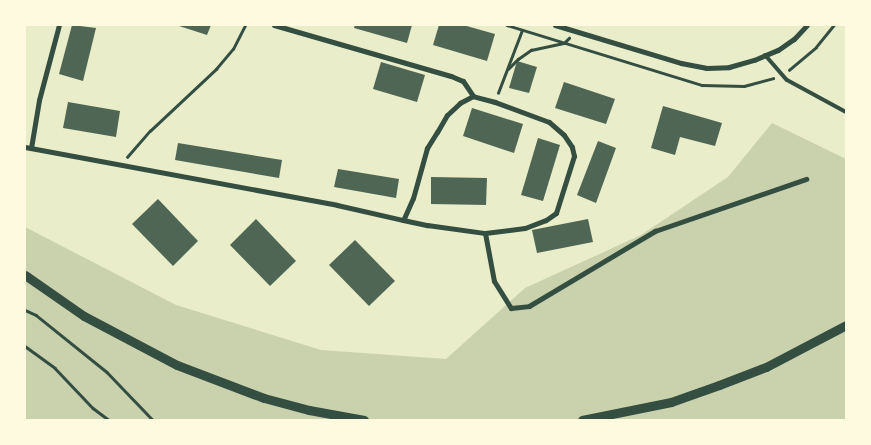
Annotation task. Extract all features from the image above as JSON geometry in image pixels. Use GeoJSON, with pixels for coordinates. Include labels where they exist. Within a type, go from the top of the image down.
{"type":"FeatureCollection","features":[{"type":"Feature","properties":{"kind":"street"},"geometry":{"type":"LineString","coordinates":[[59,25],[28,148],[337,205],[468,233],[525,228],[546,220],[556,213],[574,156],[572,147],[564,135],[549,122],[473,96],[463,81],[451,76],[274,25]]}},
{"type":"Feature","properties":{"kind":"street"},"geometry":{"type":"LineString","coordinates":[[554,25],[681,63],[706,68],[729,67],[765,56],[794,39],[808,25]]}},
{"type":"Feature","properties":{"kind":"street"},"geometry":{"type":"LineString","coordinates":[[576,31],[580,25]]}},
{"type":"Feature","properties":{"kind":"street"},"geometry":{"type":"LineString","coordinates":[[403,220],[413,198],[427,148],[447,115],[460,103],[473,96]]}},
{"type":"Feature","properties":{"kind":"street"},"geometry":{"type":"LineString","coordinates":[[485,233],[494,281],[511,308],[529,306],[655,231],[806,179]]}},
{"type":"Feature","properties":{"kind":"street"},"geometry":{"type":"LineString","coordinates":[[25,275],[84,316],[177,365],[264,398],[309,410],[364,420]]}},
{"type":"Feature","properties":{"kind":"street"},"geometry":{"type":"LineString","coordinates":[[582,420],[671,402],[711,388],[766,366],[846,325]]}},
{"type":"Feature","properties":{"kind":"lane"},"geometry":{"type":"LineString","coordinates":[[765,56],[787,80],[846,112]]}},
{"type":"Feature","properties":{"kind":"path"},"geometry":{"type":"LineString","coordinates":[[122,165],[150,131],[216,69],[233,49],[245,25]]}},
{"type":"Feature","properties":{"kind":"path"},"geometry":{"type":"LineString","coordinates":[[494,102],[522,30]]}},
{"type":"Feature","properties":{"kind":"path"},"geometry":{"type":"LineString","coordinates":[[508,69],[531,50],[564,43],[576,31]]}},
{"type":"Feature","properties":{"kind":"path"},"geometry":{"type":"LineString","coordinates":[[25,310],[36,315],[107,372],[153,420]]}},
{"type":"Feature","properties":{"kind":"path"},"geometry":{"type":"LineString","coordinates":[[25,346],[55,368],[93,408],[109,420]]}},
{"type":"Feature","properties":{"kind":"green space"},"geometry":{"type":"Polygon","coordinates":[[[772,123],[846,159],[846,420],[25,420],[25,227],[176,305],[321,350],[446,359],[525,288],[641,235],[728,177],[772,123]]]}},
{"type":"Feature","properties":{"kind":"building"},"geometry":{"type":"Polygon","coordinates":[[[72,25],[96,28],[83,81],[59,74],[72,25]]]}},
{"type":"Feature","properties":{"kind":"building"},"geometry":{"type":"Polygon","coordinates":[[[176,25],[211,25],[207,35],[176,25]]]}},
{"type":"Feature","properties":{"kind":"building"},"geometry":{"type":"Polygon","coordinates":[[[355,25],[412,25],[407,43],[354,28],[355,25]]]}},
{"type":"Feature","properties":{"kind":"building"},"geometry":{"type":"Polygon","coordinates":[[[439,25],[463,25],[495,34],[487,61],[433,45],[439,25]]]}},
{"type":"Feature","properties":{"kind":"building"},"geometry":{"type":"Polygon","coordinates":[[[517,61],[537,67],[529,93],[509,88],[517,61]]]}},
{"type":"Feature","properties":{"kind":"building"},"geometry":{"type":"Polygon","coordinates":[[[381,62],[425,75],[417,102],[373,89],[381,62]]]}},
{"type":"Feature","properties":{"kind":"building"},"geometry":{"type":"Polygon","coordinates":[[[564,82],[615,99],[606,124],[555,108],[564,82]]]}},
{"type":"Feature","properties":{"kind":"building"},"geometry":{"type":"Polygon","coordinates":[[[68,102],[120,111],[116,137],[63,128],[68,102]]]}},
{"type":"Feature","properties":{"kind":"building"},"geometry":{"type":"Polygon","coordinates":[[[663,106],[722,123],[715,146],[680,137],[675,155],[651,148],[663,106]]]}},
{"type":"Feature","properties":{"kind":"building"},"geometry":{"type":"Polygon","coordinates":[[[472,108],[523,124],[514,153],[463,136],[472,108]]]}},
{"type":"Feature","properties":{"kind":"building"},"geometry":{"type":"Polygon","coordinates":[[[538,138],[560,145],[543,201],[521,195],[538,138]]]}},
{"type":"Feature","properties":{"kind":"building"},"geometry":{"type":"Polygon","coordinates":[[[598,141],[616,148],[596,203],[577,195],[598,141]]]}},
{"type":"Feature","properties":{"kind":"building"},"geometry":{"type":"Polygon","coordinates":[[[178,143],[282,160],[279,178],[175,160],[178,143]]]}},
{"type":"Feature","properties":{"kind":"building"},"geometry":{"type":"Polygon","coordinates":[[[338,169],[399,179],[396,198],[334,187],[338,169]]]}},
{"type":"Feature","properties":{"kind":"building"},"geometry":{"type":"Polygon","coordinates":[[[431,177],[487,178],[486,205],[431,204],[431,177]]]}},
{"type":"Feature","properties":{"kind":"building"},"geometry":{"type":"Polygon","coordinates":[[[158,199],[198,241],[173,266],[132,224],[158,199]]]}},
{"type":"Feature","properties":{"kind":"building"},"geometry":{"type":"Polygon","coordinates":[[[256,219],[296,261],[270,286],[230,245],[256,219]]]}},
{"type":"Feature","properties":{"kind":"building"},"geometry":{"type":"Polygon","coordinates":[[[588,219],[593,242],[537,253],[532,230],[588,219]]]}},
{"type":"Feature","properties":{"kind":"building"},"geometry":{"type":"Polygon","coordinates":[[[355,240],[395,281],[369,306],[329,265],[355,240]]]}}]}
